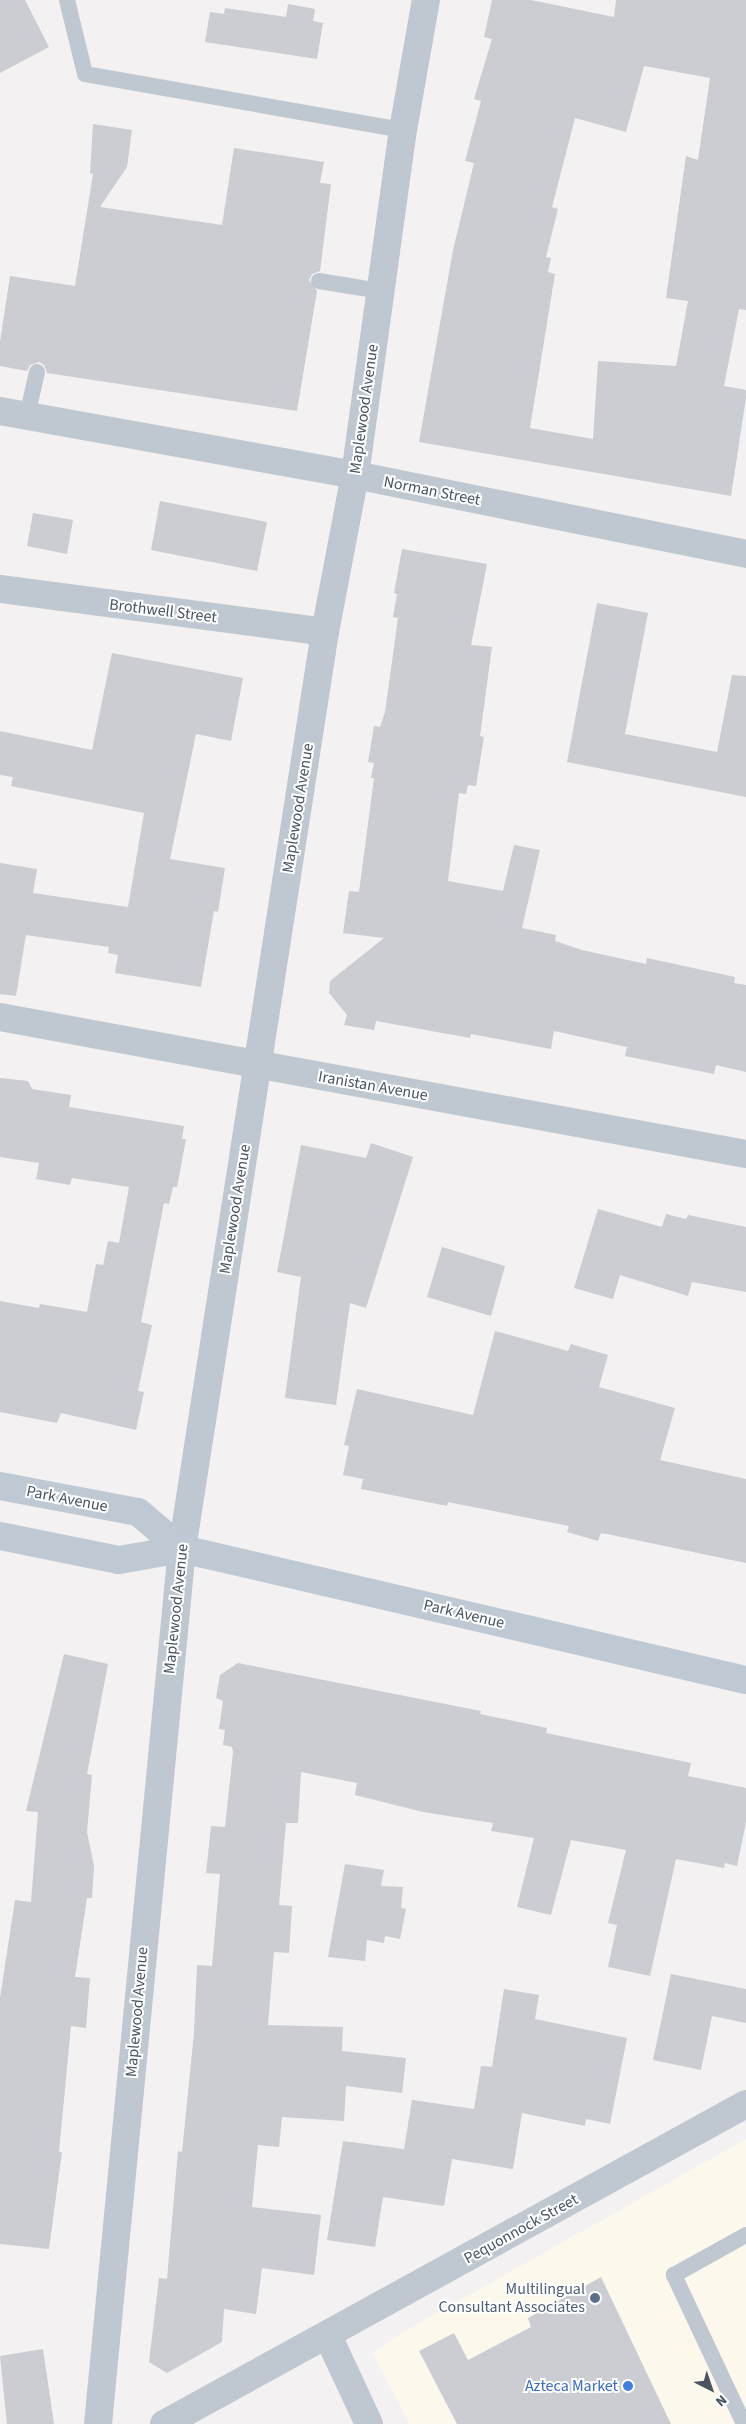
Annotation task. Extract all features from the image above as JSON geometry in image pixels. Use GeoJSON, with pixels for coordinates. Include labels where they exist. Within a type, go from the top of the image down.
{"type":"FeatureCollection","features":[{"type":"Feature","properties":{"kind":"main road","name":"Park Avenue"},"geometry":{"type":"LineString","coordinates":[[0,1486],[138,1512],[182,1548]]}},
{"type":"Feature","properties":{"kind":"main road","name":"Park Avenue"},"geometry":{"type":"LineString","coordinates":[[0,1536],[119,1560],[182,1548],[746,1680]]}},
{"type":"Feature","properties":{"kind":"street","name":"Maplewood Avenue"},"geometry":{"type":"LineString","coordinates":[[98,2424],[182,1548],[325,632],[355,475],[403,130],[426,0]]}},
{"type":"Feature","properties":{"kind":"street","name":"Norman Street"},"geometry":{"type":"LineString","coordinates":[[0,411],[355,475],[746,554]]}},
{"type":"Feature","properties":{"kind":"street","name":"Brothwell Street"},"geometry":{"type":"LineString","coordinates":[[0,590],[325,632]]}},
{"type":"Feature","properties":{"kind":"street","name":"Iranistan Avenue"},"geometry":{"type":"LineString","coordinates":[[0,1017],[746,1154]]}},
{"type":"Feature","properties":{"kind":"street","name":"Pequonnock Street"},"geometry":{"type":"LineString","coordinates":[[164,2424],[328,2336],[746,2104]]}},
{"type":"Feature","properties":{"kind":"street"},"geometry":{"type":"LineString","coordinates":[[328,2336],[370,2424]]}},
{"type":"Feature","properties":{"kind":"lane"},"geometry":{"type":"LineString","coordinates":[[67,0],[85,74],[403,130]]}},
{"type":"Feature","properties":{"kind":"lane"},"geometry":{"type":"LineString","coordinates":[[319,282],[381,290]]}},
{"type":"Feature","properties":{"kind":"lane"},"geometry":{"type":"LineString","coordinates":[[27,416],[37,372]]}},
{"type":"Feature","properties":{"kind":"lane"},"geometry":{"type":"LineString","coordinates":[[744,2424],[674,2275],[746,2235]]}},
{"type":"Feature","properties":{"kind":"shaded area"},"geometry":{"type":"Polygon","coordinates":[[[746,2139],[746,2424],[409,2424],[373,2353],[403,2332],[746,2139]]]}},
{"type":"Feature","properties":{"kind":"building"},"geometry":{"type":"Polygon","coordinates":[[[0,0],[25,0],[49,47],[0,73],[0,0]]]}},
{"type":"Feature","properties":{"kind":"building"},"geometry":{"type":"Polygon","coordinates":[[[492,0],[531,0],[614,17],[616,0],[746,0],[746,310],[739,309],[724,386],[746,390],[746,398],[731,496],[419,442],[453,250],[474,163],[465,161],[481,101],[474,99],[492,39],[484,37],[492,0]],[[644,66],[626,132],[575,118],[552,207],[558,209],[546,257],[551,258],[548,272],[555,274],[530,428],[593,439],[598,361],[676,366],[688,301],[666,298],[686,156],[698,160],[710,78],[644,66]]]}},
{"type":"Feature","properties":{"kind":"building"},"geometry":{"type":"Polygon","coordinates":[[[288,4],[315,9],[313,21],[323,23],[317,59],[205,42],[210,12],[224,14],[225,8],[286,17],[288,4]]]}},
{"type":"Feature","properties":{"kind":"building"},"geometry":{"type":"Polygon","coordinates":[[[93,124],[132,130],[127,167],[100,207],[222,225],[234,148],[324,162],[320,183],[331,184],[320,271],[312,274],[309,280],[317,291],[297,411],[47,373],[44,365],[39,362],[30,365],[27,371],[0,366],[0,342],[10,276],[75,286],[93,174],[90,173],[93,124]]]}},
{"type":"Feature","properties":{"kind":"building"},"geometry":{"type":"Polygon","coordinates":[[[160,501],[267,522],[257,571],[151,550],[160,501]]]}},
{"type":"Feature","properties":{"kind":"building"},"geometry":{"type":"Polygon","coordinates":[[[33,513],[73,520],[67,554],[27,546],[33,513]]]}},
{"type":"Feature","properties":{"kind":"building"},"geometry":{"type":"Polygon","coordinates":[[[402,549],[487,564],[471,645],[492,647],[480,736],[484,737],[476,786],[468,785],[466,794],[459,793],[448,881],[503,891],[514,845],[540,850],[522,928],[556,935],[555,941],[582,950],[646,964],[647,958],[735,977],[734,983],[746,985],[746,1072],[716,1065],[714,1074],[625,1056],[627,1047],[554,1031],[551,1049],[471,1034],[470,1038],[376,1021],[374,1030],[344,1025],[347,1015],[329,993],[330,981],[384,938],[343,933],[349,891],[359,892],[374,778],[371,778],[374,763],[368,762],[374,726],[380,727],[385,712],[398,618],[393,617],[397,594],[394,593],[402,549]]]}},
{"type":"Feature","properties":{"kind":"building"},"geometry":{"type":"Polygon","coordinates":[[[597,603],[648,613],[625,734],[717,752],[732,675],[746,676],[746,797],[567,762],[597,603]]]}},
{"type":"Feature","properties":{"kind":"building"},"geometry":{"type":"Polygon","coordinates":[[[112,653],[243,678],[231,741],[196,734],[170,859],[225,868],[218,912],[214,911],[201,987],[115,973],[118,955],[108,953],[109,947],[26,935],[16,996],[0,994],[0,863],[37,869],[33,893],[128,907],[144,813],[11,786],[13,777],[0,775],[0,731],[92,750],[112,653]]]}},
{"type":"Feature","properties":{"kind":"building"},"geometry":{"type":"Polygon","coordinates":[[[0,1078],[28,1081],[32,1089],[71,1095],[69,1107],[184,1126],[182,1139],[186,1139],[177,1187],[173,1187],[169,1204],[164,1203],[141,1322],[152,1325],[138,1391],[144,1392],[136,1430],[61,1413],[57,1423],[0,1412],[0,1301],[39,1308],[40,1304],[87,1312],[96,1264],[103,1265],[108,1241],[119,1243],[129,1187],[72,1178],[70,1185],[36,1179],[39,1163],[0,1157],[0,1078]]]}},
{"type":"Feature","properties":{"kind":"building"},"geometry":{"type":"Polygon","coordinates":[[[371,1143],[413,1157],[366,1308],[350,1303],[336,1405],[285,1398],[301,1277],[277,1272],[301,1145],[366,1158],[371,1143]]]}},
{"type":"Feature","properties":{"kind":"building"},"geometry":{"type":"Polygon","coordinates":[[[598,1209],[662,1227],[666,1214],[686,1219],[688,1215],[746,1227],[746,1292],[692,1282],[688,1296],[620,1275],[613,1299],[574,1288],[598,1209]]]}},
{"type":"Feature","properties":{"kind":"building"},"geometry":{"type":"Polygon","coordinates":[[[442,1247],[505,1266],[491,1316],[427,1297],[442,1247]]]}},
{"type":"Feature","properties":{"kind":"building"},"geometry":{"type":"Polygon","coordinates":[[[495,1331],[568,1351],[571,1344],[608,1355],[599,1387],[675,1408],[660,1460],[746,1479],[746,1563],[601,1533],[598,1541],[567,1532],[569,1526],[448,1502],[447,1506],[361,1489],[363,1479],[343,1475],[349,1446],[344,1445],[357,1389],[473,1415],[495,1331]]]}},
{"type":"Feature","properties":{"kind":"building"},"geometry":{"type":"Polygon","coordinates":[[[64,1654],[108,1664],[87,1774],[92,1775],[87,1832],[94,1866],[92,1898],[87,1898],[75,1977],[90,1978],[86,2028],[71,2026],[59,2152],[62,2152],[49,2249],[0,2244],[0,1998],[15,1900],[31,1902],[38,1812],[26,1811],[64,1654]]]}},
{"type":"Feature","properties":{"kind":"building"},"geometry":{"type":"Polygon","coordinates":[[[238,1663],[481,1711],[480,1714],[547,1728],[546,1733],[691,1763],[688,1776],[746,1788],[746,1822],[737,1866],[725,1863],[724,1868],[676,1859],[650,1976],[608,1967],[617,1925],[608,1923],[626,1850],[571,1840],[551,1915],[517,1907],[534,1838],[491,1831],[493,1823],[423,1812],[355,1795],[357,1783],[301,1772],[298,1823],[286,1823],[279,1905],[292,1906],[289,1953],[274,1952],[268,2025],[343,2027],[342,2051],[406,2058],[402,2093],[346,2086],[344,2121],[282,2117],[279,2147],[258,2145],[252,2207],[321,2215],[314,2275],[262,2268],[256,2314],[224,2309],[222,2342],[167,2373],[149,2362],[159,2278],[167,2279],[178,2151],[182,2152],[194,2033],[197,1965],[212,1966],[220,1874],[206,1873],[211,1826],[225,1827],[233,1752],[232,1747],[223,1745],[225,1730],[219,1729],[223,1701],[216,1698],[220,1675],[238,1663]]]}},
{"type":"Feature","properties":{"kind":"building"},"geometry":{"type":"Polygon","coordinates":[[[345,1864],[384,1870],[381,1886],[403,1887],[401,1908],[406,1909],[400,1939],[385,1936],[384,1943],[367,1940],[365,1961],[328,1957],[345,1864]]]}},
{"type":"Feature","properties":{"kind":"building"},"geometry":{"type":"Polygon","coordinates":[[[671,1974],[746,1989],[746,2023],[712,2016],[701,2070],[653,2060],[671,1974]]]}},
{"type":"Feature","properties":{"kind":"building"},"geometry":{"type":"Polygon","coordinates":[[[504,1989],[539,1995],[535,2019],[627,2038],[610,2124],[586,2119],[585,2126],[522,2113],[513,2169],[452,2159],[444,2206],[383,2197],[375,2247],[327,2240],[343,2141],[404,2149],[412,2100],[474,2109],[481,2066],[492,2067],[504,1989]]]}},
{"type":"Feature","properties":{"kind":"building"},"geometry":{"type":"Polygon","coordinates":[[[601,2277],[671,2424],[457,2424],[419,2351],[454,2333],[468,2360],[531,2327],[528,2318],[601,2277]]]}},
{"type":"Feature","properties":{"kind":"building"},"geometry":{"type":"Polygon","coordinates":[[[43,2349],[54,2424],[7,2424],[0,2356],[43,2349]]]}},
{"type":"Feature","properties":{"kind":"place","name":"Multilingual Consultant Associates"},"geometry":{"type":"Point","coordinates":[595,2298]}},
{"type":"Feature","properties":{"kind":"place","name":"Azteca Market"},"geometry":{"type":"Point","coordinates":[628,2386]}}]}
